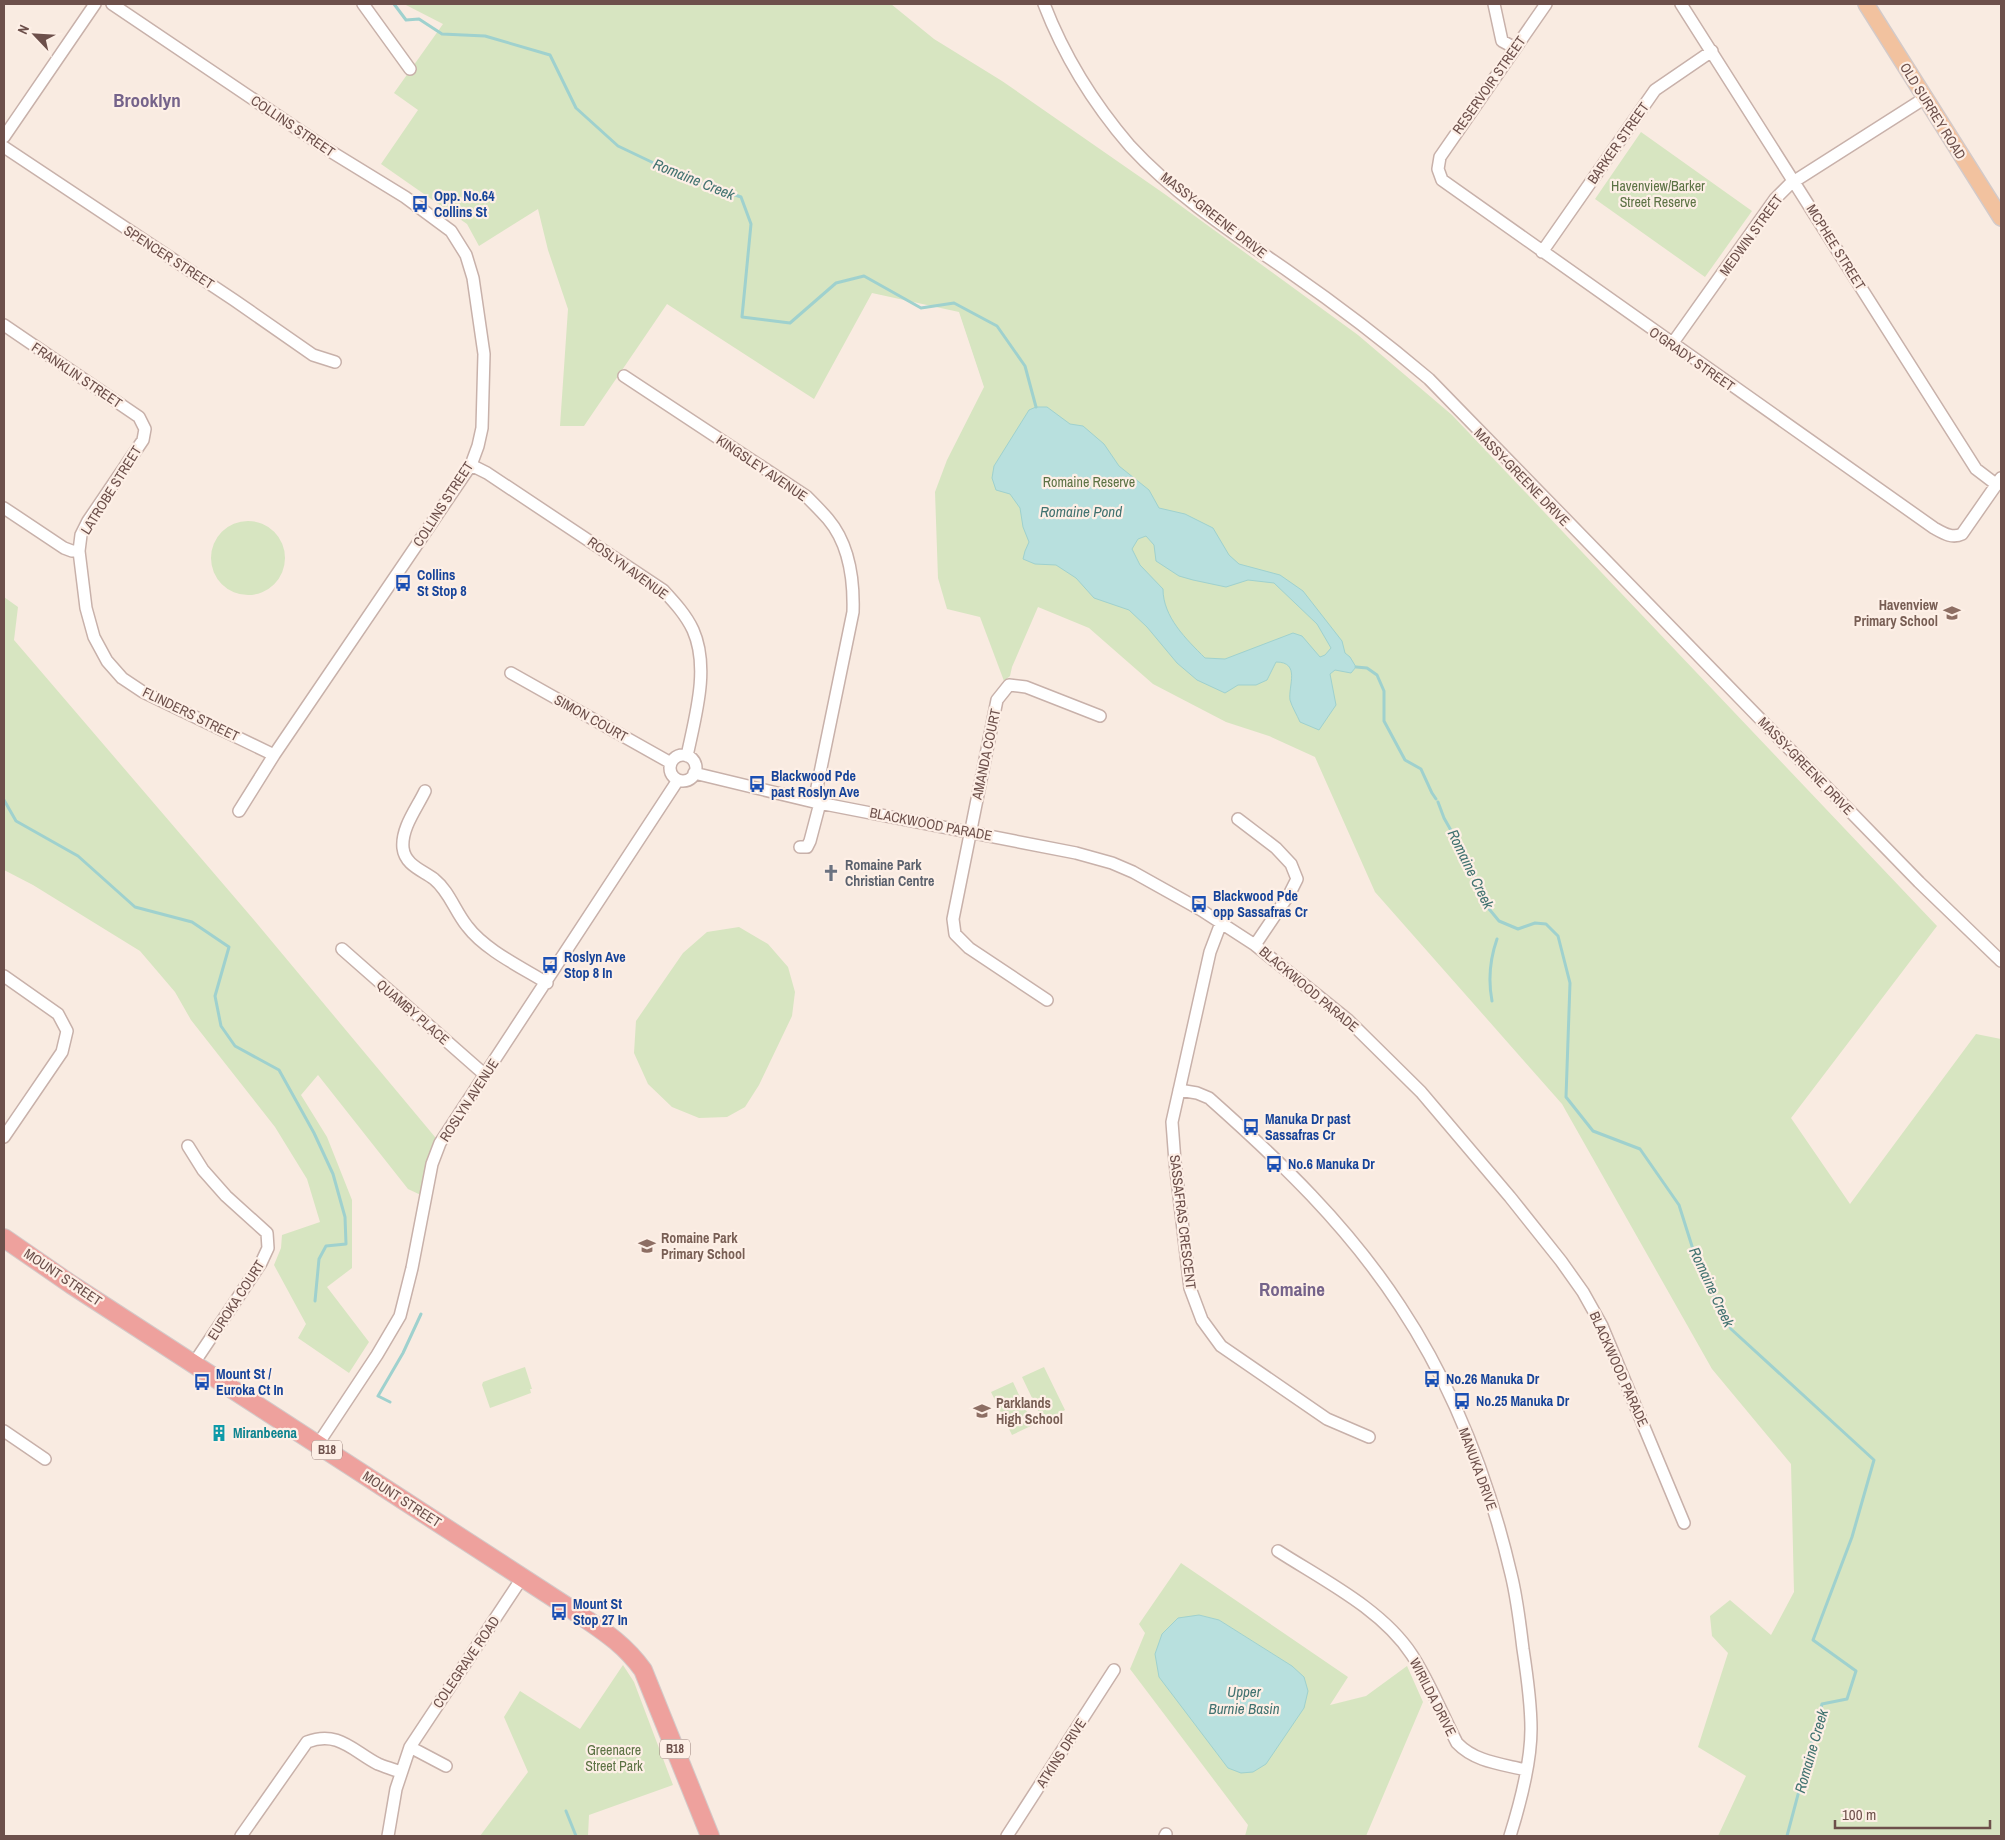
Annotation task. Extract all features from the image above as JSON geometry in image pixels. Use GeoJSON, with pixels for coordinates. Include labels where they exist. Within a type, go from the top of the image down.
{"type":"FeatureCollection","features":[{"type":"Feature","properties":{"kind":"highway","name":"MOUNT STREET"},"geometry":{"type":"LineString","coordinates":[[4,1238],[72,1285],[606,1633],[631,1653],[643,1670],[710,1836]]}},
{"type":"Feature","properties":{"kind":"main road","name":"OLD SURREY ROAD"},"geometry":{"type":"LineString","coordinates":[[1866,4],[2001,218]]}},
{"type":"Feature","properties":{"kind":"street"},"geometry":{"type":"LineString","coordinates":[[4,137],[94,4]]}},
{"type":"Feature","properties":{"kind":"street","name":"COLLINS STREET"},"geometry":{"type":"LineString","coordinates":[[112,4],[330,151],[405,197],[452,231],[466,255],[473,278],[484,354],[482,428],[471,465],[274,755],[239,811]]}},
{"type":"Feature","properties":{"kind":"street"},"geometry":{"type":"LineString","coordinates":[[363,4],[410,69]]}},
{"type":"Feature","properties":{"kind":"street","name":"MASSY-GREENE DRIVE"},"geometry":{"type":"LineString","coordinates":[[1044,4],[1057,37],[1082,82],[1104,115],[1132,147],[1181,193],[1373,332],[1429,379],[1919,882],[2001,962]]}},
{"type":"Feature","properties":{"kind":"street"},"geometry":{"type":"LineString","coordinates":[[1494,4],[1502,41],[1515,48]]}},
{"type":"Feature","properties":{"kind":"street","name":"RESERVOIR STREET"},"geometry":{"type":"LineString","coordinates":[[1438,169],[1440,156],[1546,4]]}},
{"type":"Feature","properties":{"kind":"street","name":"MCPHEE STREET"},"geometry":{"type":"LineString","coordinates":[[1682,4],[1976,470],[1999,482]]}},
{"type":"Feature","properties":{"kind":"street","name":"BARKER STREET"},"geometry":{"type":"LineString","coordinates":[[1542,252],[1655,90],[1712,51]]}},
{"type":"Feature","properties":{"kind":"street","name":"MEDWIN STREET"},"geometry":{"type":"LineString","coordinates":[[1672,344],[1775,199],[1794,181],[1925,98]]}},
{"type":"Feature","properties":{"kind":"street","name":"SPENCER STREET"},"geometry":{"type":"LineString","coordinates":[[4,147],[234,300],[313,355],[335,362]]}},
{"type":"Feature","properties":{"kind":"street","name":"O'GRADY STREET"},"geometry":{"type":"LineString","coordinates":[[1438,169],[1442,180],[1934,528],[1949,536],[1957,536],[1966,529],[1999,482]]}},
{"type":"Feature","properties":{"kind":"street","name":"FRANKLIN STREET"},"geometry":{"type":"LineString","coordinates":[[4,326],[139,417],[145,429]]}},
{"type":"Feature","properties":{"kind":"street","name":"KINGSLEY AVENUE"},"geometry":{"type":"LineString","coordinates":[[624,376],[806,496],[829,520],[848,556],[854,584],[853,612],[810,840],[807,847],[800,847]]}},
{"type":"Feature","properties":{"kind":"street","name":"LATROBE STREET"},"geometry":{"type":"LineString","coordinates":[[78,551],[81,534],[88,521],[143,440],[145,429]]}},
{"type":"Feature","properties":{"kind":"street","name":"ROSLYN AVENUE"},"geometry":{"type":"LineString","coordinates":[[471,465],[496,478],[663,590],[682,610],[694,631],[701,659],[699,690],[687,756]]}},
{"type":"Feature","properties":{"kind":"street"},"geometry":{"type":"LineString","coordinates":[[4,508],[64,548],[78,551]]}},
{"type":"Feature","properties":{"kind":"street","name":"FLINDERS STREET"},"geometry":{"type":"LineString","coordinates":[[78,551],[86,608],[94,637],[107,661],[122,678],[143,692],[274,755]]}},
{"type":"Feature","properties":{"kind":"street","name":"SIMON COURT"},"geometry":{"type":"LineString","coordinates":[[512,673],[671,763]]}},
{"type":"Feature","properties":{"kind":"street","name":"AMANDA COURT"},"geometry":{"type":"LineString","coordinates":[[970,832],[997,700],[1009,685],[1026,687],[1100,716]]}},
{"type":"Feature","properties":{"kind":"street"},"geometry":{"type":"LineString","coordinates":[[679,756],[687,756],[691,758],[695,765],[694,774],[689,779],[678,780],[672,775],[671,763],[679,756]]}},
{"type":"Feature","properties":{"kind":"street","name":"BLACKWOOD PARADE"},"geometry":{"type":"LineString","coordinates":[[694,774],[817,802],[1076,853],[1112,863],[1155,883],[1255,945],[1348,1020],[1421,1092],[1468,1146],[1561,1261],[1602,1326],[1684,1523]]}},
{"type":"Feature","properties":{"kind":"street","name":"ROSLYN AVENUE"},"geometry":{"type":"LineString","coordinates":[[318,1444],[400,1316],[412,1268],[432,1164],[440,1143],[678,780]]}},
{"type":"Feature","properties":{"kind":"street"},"geometry":{"type":"LineString","coordinates":[[425,791],[404,834],[403,848],[407,858],[415,867],[434,879],[446,892],[467,926],[483,943],[546,983]]}},
{"type":"Feature","properties":{"kind":"street"},"geometry":{"type":"LineString","coordinates":[[1238,819],[1276,848],[1291,864],[1297,879],[1290,893],[1255,945]]}},
{"type":"Feature","properties":{"kind":"street"},"geometry":{"type":"LineString","coordinates":[[970,832],[953,919],[954,934],[969,948],[1047,1000]]}},
{"type":"Feature","properties":{"kind":"street","name":"SASSAFRAS CRESCENT"},"geometry":{"type":"LineString","coordinates":[[1221,923],[1210,952],[1172,1122],[1190,1288],[1202,1320],[1221,1346],[1327,1418],[1369,1437]]}},
{"type":"Feature","properties":{"kind":"street","name":"QUAMBY PLACE"},"geometry":{"type":"LineString","coordinates":[[342,950],[484,1074]]}},
{"type":"Feature","properties":{"kind":"street"},"geometry":{"type":"LineString","coordinates":[[4,976],[58,1014],[67,1031],[62,1052],[4,1137]]}},
{"type":"Feature","properties":{"kind":"street","name":"MANUKA DRIVE"},"geometry":{"type":"LineString","coordinates":[[1179,1090],[1197,1093],[1209,1098],[1269,1152],[1324,1207],[1400,1306],[1443,1382],[1471,1444],[1500,1532],[1512,1576],[1529,1695],[1531,1730],[1526,1770],[1517,1814],[1510,1836]]}},
{"type":"Feature","properties":{"kind":"street","name":"EUROKA COURT"},"geometry":{"type":"LineString","coordinates":[[188,1146],[202,1170],[226,1196],[267,1232],[268,1248],[261,1263],[194,1363]]}},
{"type":"Feature","properties":{"kind":"street"},"geometry":{"type":"LineString","coordinates":[[4,1431],[46,1459]]}},
{"type":"Feature","properties":{"kind":"street","name":"WIRILDA DRIVE"},"geometry":{"type":"LineString","coordinates":[[1278,1551],[1368,1609],[1393,1631],[1411,1654],[1457,1743],[1465,1752],[1480,1759],[1526,1770]]}},
{"type":"Feature","properties":{"kind":"street","name":"COLEGRAVE ROAD"},"geometry":{"type":"LineString","coordinates":[[388,1836],[400,1772],[410,1747],[522,1578]]}},
{"type":"Feature","properties":{"kind":"street","name":"ATKINS DRIVE"},"geometry":{"type":"LineString","coordinates":[[1007,1836],[1114,1670]]}},
{"type":"Feature","properties":{"kind":"street"},"geometry":{"type":"LineString","coordinates":[[241,1836],[307,1742],[320,1737],[332,1738],[379,1764],[400,1772]]}},
{"type":"Feature","properties":{"kind":"street"},"geometry":{"type":"LineString","coordinates":[[410,1747],[446,1766]]}},
{"type":"Feature","properties":{"kind":"green space","name":"Romaine Reserve"},"geometry":{"type":"Polygon","coordinates":[[[404,4],[891,4],[934,39],[1002,81],[1166,195],[1358,335],[1452,415],[1937,926],[1791,1118],[1850,1204],[1976,1034],[2001,1039],[2001,1836],[1718,1836],[1746,1776],[1698,1747],[1728,1653],[1712,1636],[1710,1616],[1730,1600],[1771,1635],[1794,1592],[1791,1464],[1712,1369],[1562,1104],[1375,892],[1315,757],[1269,736],[1226,722],[1153,684],[1089,628],[1038,607],[1012,667],[1010,676],[1004,681],[980,617],[947,609],[938,578],[935,492],[947,460],[984,387],[959,312],[872,293],[814,399],[667,304],[584,426],[560,426],[568,309],[548,250],[538,209],[479,246],[467,224],[381,164],[418,110],[394,93],[443,24],[404,4]]]}},
{"type":"Feature","properties":{"kind":"green space","name":"Havenview/Barker Street Reserve"},"geometry":{"type":"Polygon","coordinates":[[[1641,132],[1752,211],[1705,277],[1595,199],[1641,132]]]}},
{"type":"Feature","properties":{"kind":"green space"},"geometry":{"type":"Polygon","coordinates":[[[248,521],[269,527],[279,537],[285,558],[279,579],[269,589],[248,595],[227,589],[217,579],[211,558],[217,537],[227,527],[248,521]]]}},
{"type":"Feature","properties":{"kind":"green space"},"geometry":{"type":"Polygon","coordinates":[[[4,597],[18,607],[14,640],[254,920],[440,1143],[425,1197],[408,1189],[318,1075],[301,1095],[327,1137],[352,1200],[352,1268],[327,1287],[369,1342],[349,1373],[298,1338],[306,1324],[274,1265],[281,1248],[282,1235],[320,1222],[307,1179],[275,1127],[191,1020],[175,992],[140,951],[33,885],[4,870],[4,597]]]}},
{"type":"Feature","properties":{"kind":"green space"},"geometry":{"type":"Polygon","coordinates":[[[739,927],[768,944],[788,967],[795,992],[792,1016],[759,1085],[745,1107],[727,1117],[699,1118],[672,1107],[648,1084],[634,1053],[636,1021],[683,953],[707,932],[739,927]]]}},
{"type":"Feature","properties":{"kind":"green space"},"geometry":{"type":"Polygon","coordinates":[[[525,1367],[532,1389],[530,1389],[531,1393],[490,1408],[482,1385],[483,1382],[525,1367]]]}},
{"type":"Feature","properties":{"kind":"green space"},"geometry":{"type":"Polygon","coordinates":[[[1044,1367],[1065,1410],[1043,1421],[1022,1377],[1044,1367]]]}},
{"type":"Feature","properties":{"kind":"green space"},"geometry":{"type":"Polygon","coordinates":[[[1013,1382],[1033,1425],[1012,1435],[991,1392],[1013,1382]]]}},
{"type":"Feature","properties":{"kind":"green space"},"geometry":{"type":"Polygon","coordinates":[[[1181,1563],[1348,1677],[1330,1705],[1366,1696],[1407,1666],[1423,1702],[1366,1836],[1245,1836],[1248,1825],[1130,1669],[1145,1633],[1139,1624],[1181,1563]],[[1199,1615],[1292,1666],[1219,1620],[1199,1615]]]}},
{"type":"Feature","properties":{"kind":"green space","name":"Greenacre Street Park"},"geometry":{"type":"Polygon","coordinates":[[[623,1665],[634,1682],[673,1785],[589,1815],[588,1836],[480,1836],[528,1772],[504,1717],[520,1691],[580,1729],[623,1665]]]}},
{"type":"Feature","properties":{"kind":"water","name":"Romaine Pond"},"geometry":{"type":"Polygon","coordinates":[[[1036,407],[1047,407],[1070,424],[1083,426],[1104,444],[1119,466],[1149,490],[1159,508],[1185,514],[1213,528],[1229,555],[1239,564],[1280,575],[1303,591],[1342,641],[1345,653],[1356,667],[1351,673],[1335,670],[1330,674],[1336,705],[1319,730],[1300,722],[1290,700],[1291,670],[1284,663],[1276,662],[1267,680],[1256,685],[1238,685],[1225,693],[1197,680],[1177,663],[1147,627],[1129,610],[1094,598],[1076,578],[1056,565],[1035,564],[1023,559],[1029,542],[1023,527],[1020,508],[1010,494],[996,490],[992,478],[994,466],[1029,410],[1036,407]],[[1146,536],[1138,539],[1132,549],[1140,565],[1163,589],[1167,609],[1177,627],[1205,658],[1225,659],[1293,633],[1302,636],[1320,657],[1325,655],[1331,648],[1317,624],[1274,583],[1248,580],[1226,587],[1179,576],[1156,561],[1154,545],[1146,536]]]}},
{"type":"Feature","properties":{"kind":"water","name":"Upper Burnie Basin"},"geometry":{"type":"Polygon","coordinates":[[[1199,1615],[1219,1620],[1292,1666],[1304,1677],[1308,1691],[1304,1708],[1266,1764],[1253,1772],[1241,1773],[1228,1768],[1159,1677],[1155,1654],[1162,1634],[1178,1618],[1199,1615]]]}},
{"type":"Feature","properties":{"kind":"waterway","name":"Romaine Creek"},"geometry":{"type":"LineString","coordinates":[[394,4],[406,20],[419,19],[442,34],[485,36],[550,55],[576,108],[618,146],[683,177],[741,197],[751,224],[742,317],[790,323],[836,283],[864,276],[921,308],[954,303],[997,326],[1025,366],[1036,407]]}},
{"type":"Feature","properties":{"kind":"waterway","name":"Romaine Creek"},"geometry":{"type":"LineString","coordinates":[[1356,667],[1367,668],[1377,675],[1384,691],[1384,721],[1405,760],[1421,769],[1436,799]]}},
{"type":"Feature","properties":{"kind":"waterway"},"geometry":{"type":"LineString","coordinates":[[4,800],[16,821],[78,856],[135,907],[192,922],[229,947],[215,996],[221,1026],[235,1046],[279,1070],[314,1133],[333,1174],[345,1217],[346,1244],[326,1246],[319,1259],[315,1301]]}},
{"type":"Feature","properties":{"kind":"waterway","name":"Romaine Creek"},"geometry":{"type":"LineString","coordinates":[[1438,802],[1444,818],[1466,857],[1485,904],[1499,921],[1518,929],[1535,923],[1546,924],[1558,936],[1570,983],[1566,1097],[1593,1131],[1640,1149],[1679,1205],[1697,1262],[1731,1329],[1874,1460],[1852,1537],[1813,1640],[1856,1671],[1847,1699],[1822,1704],[1787,1836]]}},
{"type":"Feature","properties":{"kind":"waterway"},"geometry":{"type":"LineString","coordinates":[[1492,1001],[1490,970],[1497,939]]}},
{"type":"Feature","properties":{"kind":"waterway"},"geometry":{"type":"LineString","coordinates":[[390,1402],[378,1396],[403,1353],[421,1314]]}},
{"type":"Feature","properties":{"kind":"waterway"},"geometry":{"type":"LineString","coordinates":[[566,1811],[576,1836]]}},
{"type":"Feature","properties":{"kind":"place","name":"Opp. No.64 Collins St"},"geometry":{"type":"Point","coordinates":[420,204]}},
{"type":"Feature","properties":{"kind":"place","name":"Collins St Stop 8"},"geometry":{"type":"Point","coordinates":[403,583]}},
{"type":"Feature","properties":{"kind":"place","name":"Havenview Primary School"},"geometry":{"type":"Point","coordinates":[1952,613]}},
{"type":"Feature","properties":{"kind":"place","name":"Blackwood Pde past Roslyn Ave"},"geometry":{"type":"Point","coordinates":[757,784]}},
{"type":"Feature","properties":{"kind":"place","name":"Romaine Park Christian Centre"},"geometry":{"type":"Point","coordinates":[831,873]}},
{"type":"Feature","properties":{"kind":"place","name":"Blackwood Pde opp Sassafras Cr"},"geometry":{"type":"Point","coordinates":[1199,904]}},
{"type":"Feature","properties":{"kind":"place","name":"Roslyn Ave Stop 8 In"},"geometry":{"type":"Point","coordinates":[550,965]}},
{"type":"Feature","properties":{"kind":"place","name":"Manuka Dr past Sassafras Cr"},"geometry":{"type":"Point","coordinates":[1251,1127]}},
{"type":"Feature","properties":{"kind":"place","name":"No.6 Manuka Dr"},"geometry":{"type":"Point","coordinates":[1274,1164]}},
{"type":"Feature","properties":{"kind":"place","name":"Romaine Park Primary School"},"geometry":{"type":"Point","coordinates":[647,1246]}},
{"type":"Feature","properties":{"kind":"place","name":"No.26 Manuka Dr"},"geometry":{"type":"Point","coordinates":[1432,1379]}},
{"type":"Feature","properties":{"kind":"place","name":"Mount St / Euroka Ct In"},"geometry":{"type":"Point","coordinates":[202,1382]}},
{"type":"Feature","properties":{"kind":"place","name":"No.25 Manuka Dr"},"geometry":{"type":"Point","coordinates":[1462,1401]}},
{"type":"Feature","properties":{"kind":"place","name":"Parklands High School"},"geometry":{"type":"Point","coordinates":[982,1411]}},
{"type":"Feature","properties":{"kind":"place","name":"Miranbeena"},"geometry":{"type":"Point","coordinates":[219,1433]}},
{"type":"Feature","properties":{"kind":"place","name":"Mount St Stop 27 In"},"geometry":{"type":"Point","coordinates":[559,1612]}},
{"type":"Feature","properties":{"kind":"district","name":"Brooklyn"},"geometry":{"type":"Point","coordinates":[147,100]}},
{"type":"Feature","properties":{"kind":"district","name":"Romaine"},"geometry":{"type":"Point","coordinates":[1292,1289]}}]}
